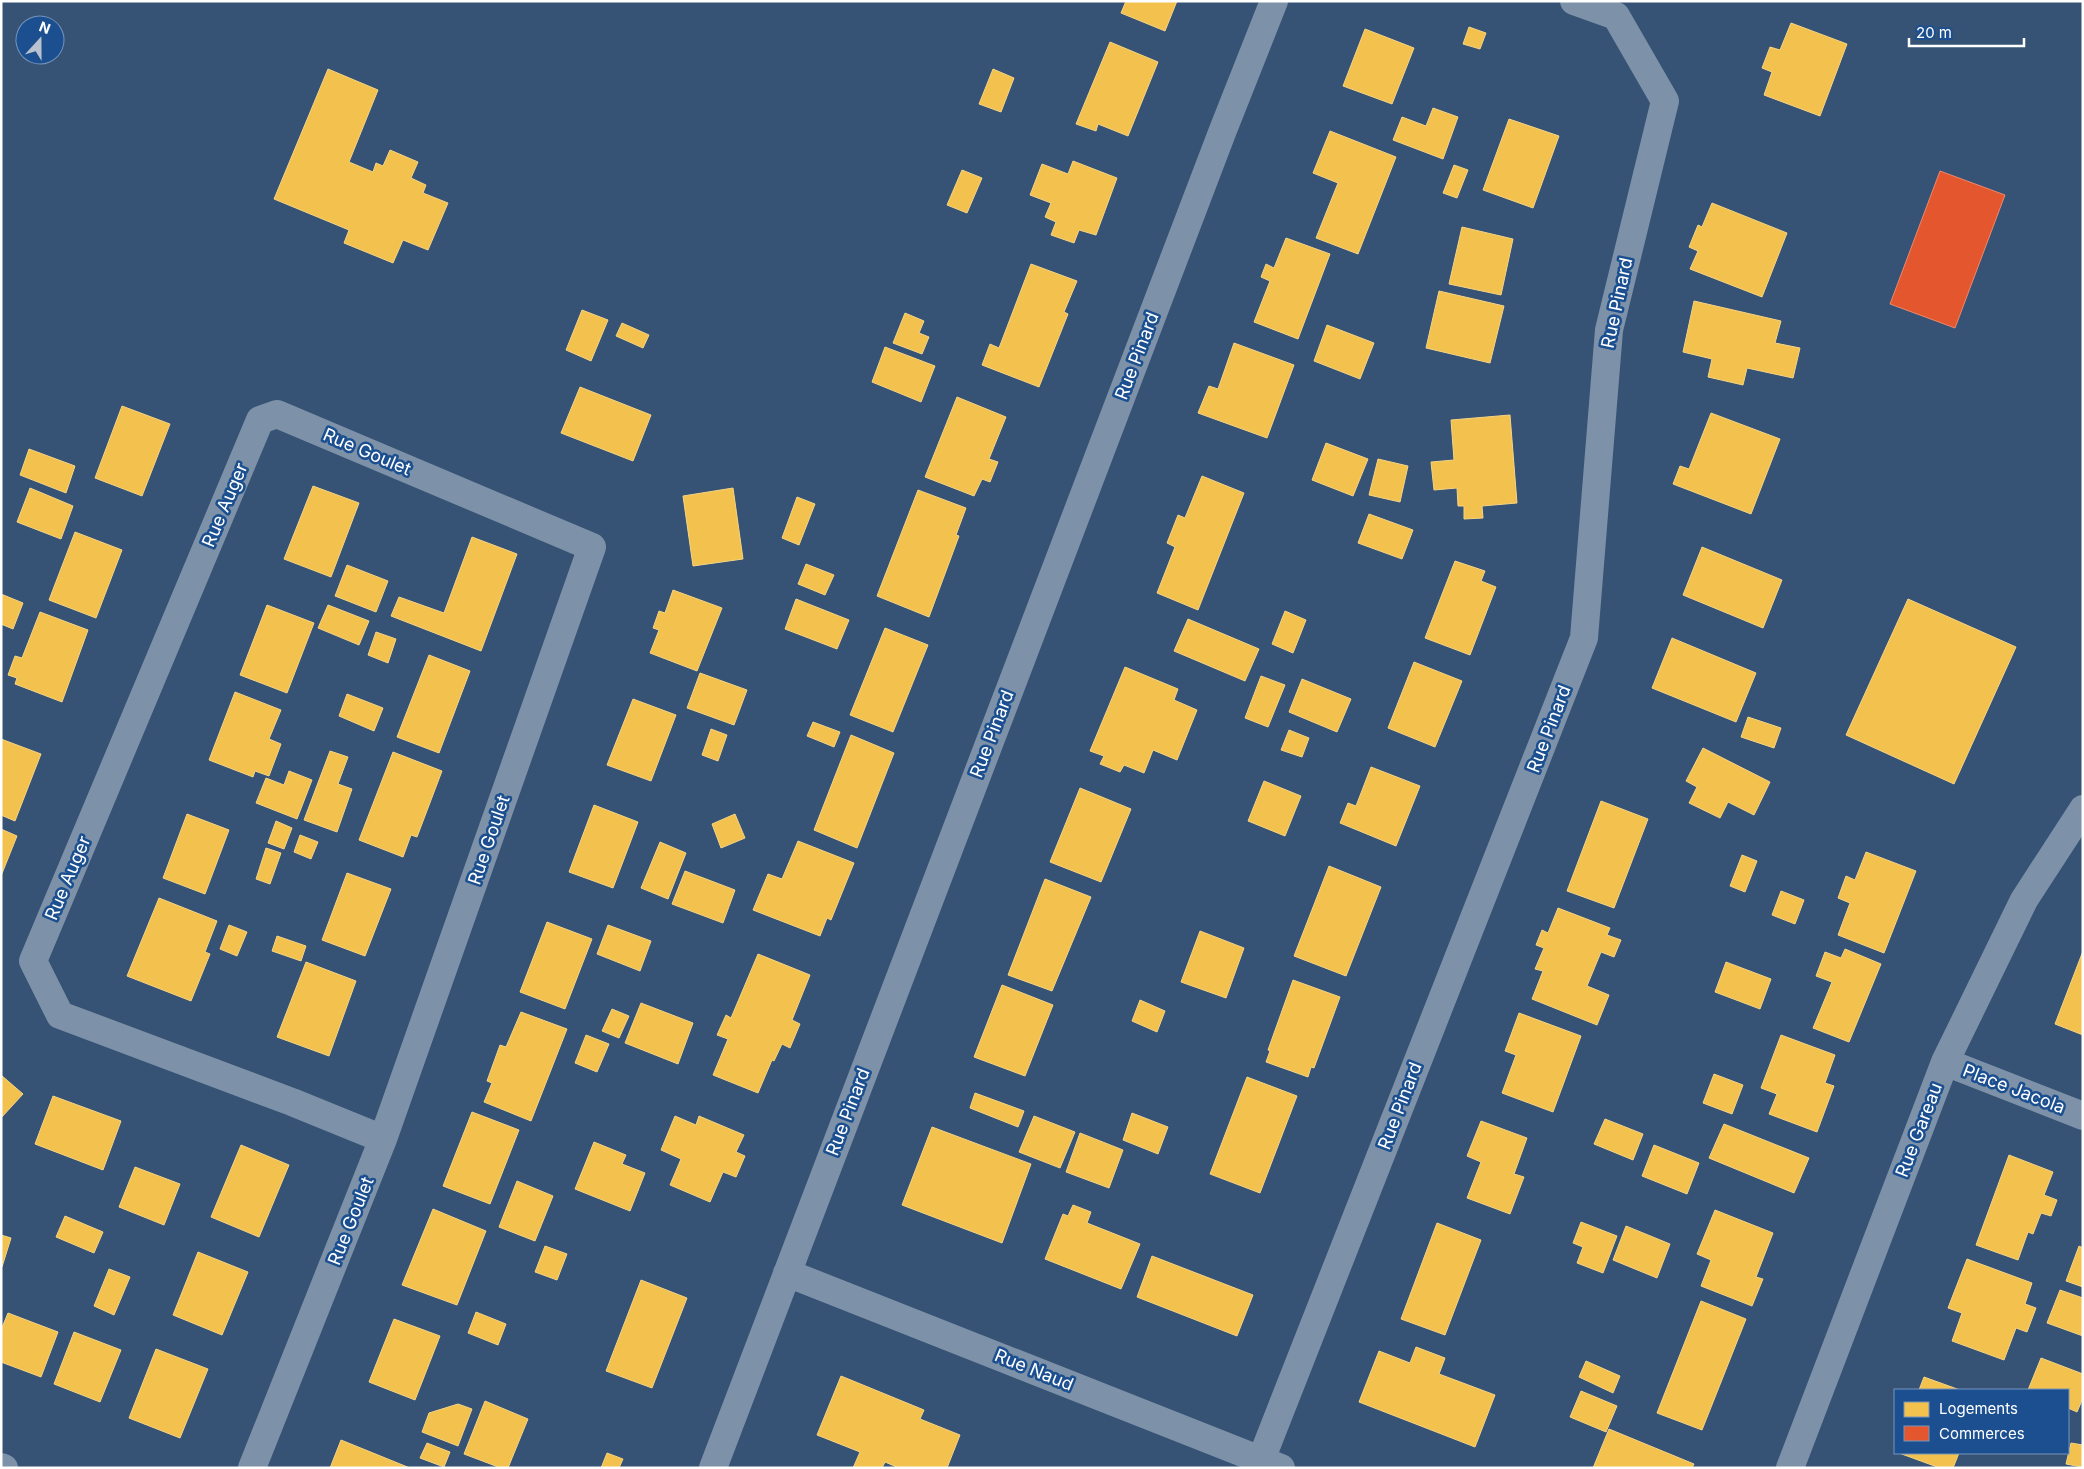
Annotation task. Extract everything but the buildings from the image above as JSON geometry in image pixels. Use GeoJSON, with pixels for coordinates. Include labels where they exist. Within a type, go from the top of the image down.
{"type":"FeatureCollection","features":[{"type":"Feature","properties":{"kind":"street","name":"Rue Pinard"},"geometry":{"type":"LineString","coordinates":[[713,1468],[1223,130],[1274,1]]}},
{"type":"Feature","properties":{"kind":"street","name":"Rue Pinard"},"geometry":{"type":"LineString","coordinates":[[1271,1464],[1584,638],[1608,330],[1665,100],[1616,16],[1574,1]]}},
{"type":"Feature","properties":{"kind":"street","name":"Rue Goulet"},"geometry":{"type":"LineString","coordinates":[[252,1468],[383,1139],[592,547],[277,414],[260,420]]}},
{"type":"Feature","properties":{"kind":"street","name":"Rue Auger"},"geometry":{"type":"LineString","coordinates":[[260,420],[33,960],[60,1015],[292,1102],[383,1139]]}},
{"type":"Feature","properties":{"kind":"street","name":"Rue Gareau"},"geometry":{"type":"LineString","coordinates":[[1790,1468],[1945,1062],[2024,900],[2083,809]]}},
{"type":"Feature","properties":{"kind":"street","name":"Place Jacola"},"geometry":{"type":"LineString","coordinates":[[1945,1062],[2083,1116]]}},
{"type":"Feature","properties":{"kind":"street","name":"Rue Naud"},"geometry":{"type":"LineString","coordinates":[[787,1272],[1271,1464]]}}]}
